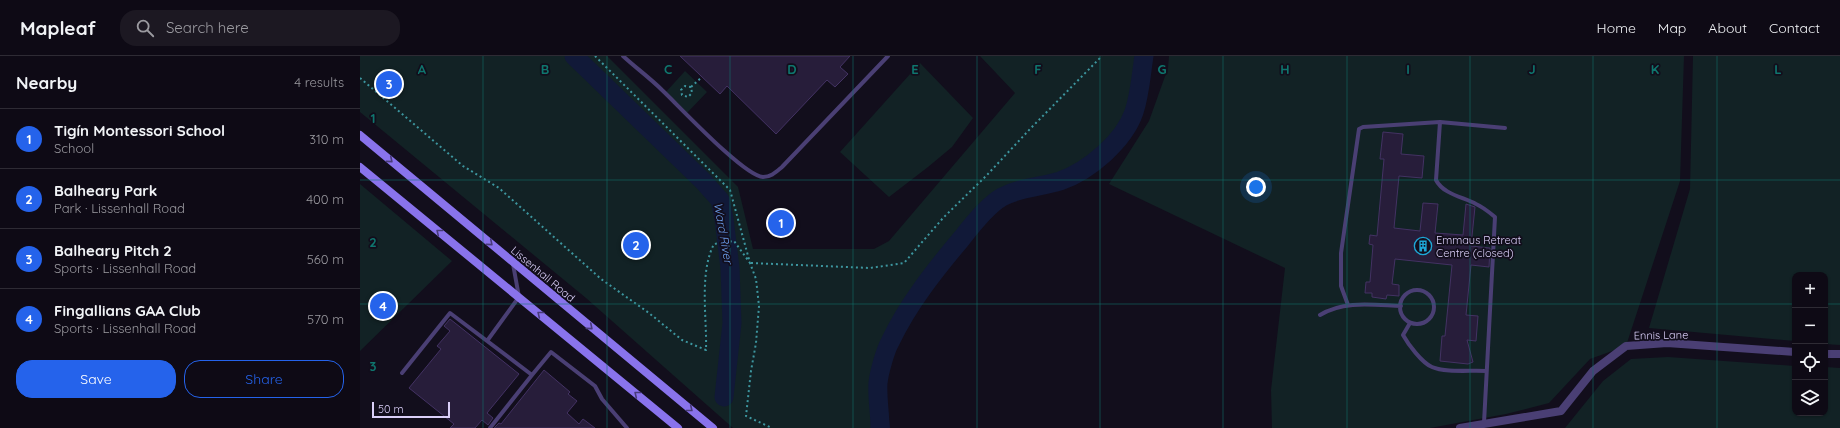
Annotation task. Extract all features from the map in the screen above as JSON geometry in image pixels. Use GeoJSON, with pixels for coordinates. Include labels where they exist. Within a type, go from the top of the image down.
{"type":"FeatureCollection","features":[{"type":"Feature","properties":{"kind":"main road","name":"Lissenhall Road"},"geometry":{"type":"LineString","coordinates":[[360,136],[713,428]]}},
{"type":"Feature","properties":{"kind":"main road"},"geometry":{"type":"LineString","coordinates":[[360,166],[678,428]]}},
{"type":"Feature","properties":{"kind":"street","name":"Ennis Lane"},"geometry":{"type":"LineString","coordinates":[[1460,428],[1561,411],[1593,371],[1626,346],[1667,343],[1792,352]]}},
{"type":"Feature","properties":{"kind":"street"},"geometry":{"type":"LineString","coordinates":[[1828,354],[1840,354]]}},
{"type":"Feature","properties":{"kind":"lane"},"geometry":{"type":"LineString","coordinates":[[624,56],[662,89],[730,156],[750,172],[762,177],[773,174],[782,168],[888,56]]}},
{"type":"Feature","properties":{"kind":"lane"},"geometry":{"type":"LineString","coordinates":[[1348,305],[1342,286],[1341,253],[1359,129],[1363,127],[1440,122],[1505,128]]}},
{"type":"Feature","properties":{"kind":"lane"},"geometry":{"type":"LineString","coordinates":[[1440,122],[1436,180],[1439,186],[1450,193],[1478,204],[1495,216],[1484,423]]}},
{"type":"Feature","properties":{"kind":"lane"},"geometry":{"type":"LineString","coordinates":[[487,340],[518,297],[513,262]]}},
{"type":"Feature","properties":{"kind":"lane"},"geometry":{"type":"LineString","coordinates":[[1414,291],[1424,292],[1432,299],[1434,309],[1430,318],[1421,324],[1410,323],[1403,316],[1401,306],[1405,296],[1414,291]]}},
{"type":"Feature","properties":{"kind":"lane"},"geometry":{"type":"LineString","coordinates":[[1320,315],[1329,309],[1348,305],[1401,306]]}},
{"type":"Feature","properties":{"kind":"lane"},"geometry":{"type":"LineString","coordinates":[[402,373],[450,312],[532,375]]}},
{"type":"Feature","properties":{"kind":"lane"},"geometry":{"type":"LineString","coordinates":[[1410,323],[1403,335],[1408,345],[1431,367],[1440,369],[1486,371]]}},
{"type":"Feature","properties":{"kind":"lane"},"geometry":{"type":"LineString","coordinates":[[490,428],[551,352],[595,386],[602,399],[626,428]]}},
{"type":"Feature","properties":{"kind":"path"},"geometry":{"type":"LineString","coordinates":[[595,56],[730,190],[756,279],[759,306],[756,343],[750,371],[746,416],[772,428]]}},
{"type":"Feature","properties":{"kind":"path"},"geometry":{"type":"LineString","coordinates":[[360,78],[463,166],[499,188],[601,279],[649,313],[682,340],[706,350],[705,274],[708,256],[714,244],[734,241],[750,262],[870,268],[904,263],[943,218],[987,175],[1102,56]]}},
{"type":"Feature","properties":{"kind":"path"},"geometry":{"type":"LineString","coordinates":[[691,87],[702,77]]}},
{"type":"Feature","properties":{"kind":"path"},"geometry":{"type":"LineString","coordinates":[[685,86],[691,87],[692,93],[688,97],[682,95],[681,90],[685,86]]}},
{"type":"Feature","properties":{"kind":"shaded area"},"geometry":{"type":"Polygon","coordinates":[[[360,56],[607,56],[738,187],[753,249],[874,249],[889,241],[1015,93],[980,56],[1139,56],[1133,106],[1104,146],[1092,158],[1050,177],[1021,183],[1001,192],[972,216],[942,252],[920,282],[890,331],[878,355],[870,393],[874,428],[733,428],[586,298],[360,112],[360,56]]]}},
{"type":"Feature","properties":{"kind":"shaded area"},"geometry":{"type":"Polygon","coordinates":[[[1169,56],[1684,56],[1680,181],[1626,346],[1590,359],[1549,403],[1506,414],[1430,428],[1272,428],[1271,390],[1285,268],[1109,184],[1149,121],[1168,68],[1169,56]]]}},
{"type":"Feature","properties":{"kind":"shaded area"},"geometry":{"type":"Polygon","coordinates":[[[1693,56],[1840,56],[1840,345],[1828,344],[1828,272],[1792,272],[1792,341],[1649,328],[1690,189],[1693,56]]]}},
{"type":"Feature","properties":{"kind":"shaded area"},"geometry":{"type":"Polygon","coordinates":[[[920,63],[973,118],[952,147],[889,197],[840,152],[920,63]]]}},
{"type":"Feature","properties":{"kind":"shaded area"},"geometry":{"type":"Polygon","coordinates":[[[685,71],[707,92],[687,113],[665,93],[685,71]]]}},
{"type":"Feature","properties":{"kind":"shaded area"},"geometry":{"type":"Polygon","coordinates":[[[360,184],[452,261],[360,351],[360,184]]]}},
{"type":"Feature","properties":{"kind":"shaded area"},"geometry":{"type":"Polygon","coordinates":[[[1668,357],[1792,366],[1792,416],[1828,416],[1828,367],[1840,368],[1840,428],[1565,428],[1603,381],[1631,359],[1668,357]]]}},
{"type":"Feature","properties":{"kind":"water"},"geometry":{"type":"Polygon","coordinates":[[[876,368],[886,372],[885,385],[890,428],[874,428],[870,393],[876,368]]]}},
{"type":"Feature","properties":{"kind":"building"},"geometry":{"type":"Polygon","coordinates":[[[680,56],[850,56],[840,67],[848,74],[835,87],[827,80],[776,134],[727,86],[720,94],[680,56]]]}},
{"type":"Feature","properties":{"kind":"building","name":"Emmaus Retreat Centre (closed)"},"geometry":{"type":"Polygon","coordinates":[[[1383,132],[1403,134],[1401,154],[1424,156],[1422,178],[1399,176],[1394,228],[1420,231],[1423,203],[1438,204],[1435,233],[1463,235],[1466,204],[1475,207],[1471,246],[1490,248],[1489,267],[1471,265],[1466,315],[1478,316],[1476,341],[1467,340],[1473,362],[1468,364],[1440,361],[1442,336],[1445,336],[1452,265],[1395,259],[1392,284],[1399,285],[1399,296],[1387,295],[1386,299],[1372,297],[1372,293],[1365,293],[1366,282],[1370,282],[1373,245],[1369,244],[1370,235],[1377,236],[1384,159],[1380,159],[1383,132]]]}},
{"type":"Feature","properties":{"kind":"building"},"geometry":{"type":"Polygon","coordinates":[[[450,319],[519,374],[487,413],[493,418],[488,425],[482,420],[475,428],[450,428],[454,424],[409,388],[441,349],[437,346],[450,331],[444,326],[450,319]]]}},
{"type":"Feature","properties":{"kind":"building"},"geometry":{"type":"Polygon","coordinates":[[[544,370],[570,392],[568,394],[577,401],[567,413],[579,424],[583,419],[595,428],[494,428],[499,423],[501,424],[544,370]]]}},
{"type":"Feature","properties":{"kind":"waterway","name":"Ward River"},"geometry":{"type":"LineString","coordinates":[[574,56],[703,181],[720,200],[730,268],[732,323],[724,397]]}},
{"type":"Feature","properties":{"kind":"waterway"},"geometry":{"type":"LineString","coordinates":[[880,428],[878,383],[884,356],[905,314],[923,288],[975,221],[1002,197],[1016,191],[1053,183],[1071,176],[1094,162],[1114,144],[1129,123],[1134,112],[1139,91],[1144,56]]}},
{"type":"Feature","properties":{"kind":"place","name":"Balheary Pitch 2"},"geometry":{"type":"Point","coordinates":[389,84]}},
{"type":"Feature","properties":{"kind":"place","name":"Tigín Montessori School"},"geometry":{"type":"Point","coordinates":[781,223]}},
{"type":"Feature","properties":{"kind":"place","name":"Balheary Park"},"geometry":{"type":"Point","coordinates":[636,245]}},
{"type":"Feature","properties":{"kind":"place","name":"Emmaus Retreat Centre (closed)"},"geometry":{"type":"Point","coordinates":[1423,246]}},
{"type":"Feature","properties":{"kind":"place","name":"Fingallians GAA Club"},"geometry":{"type":"Point","coordinates":[383,306]}}]}
